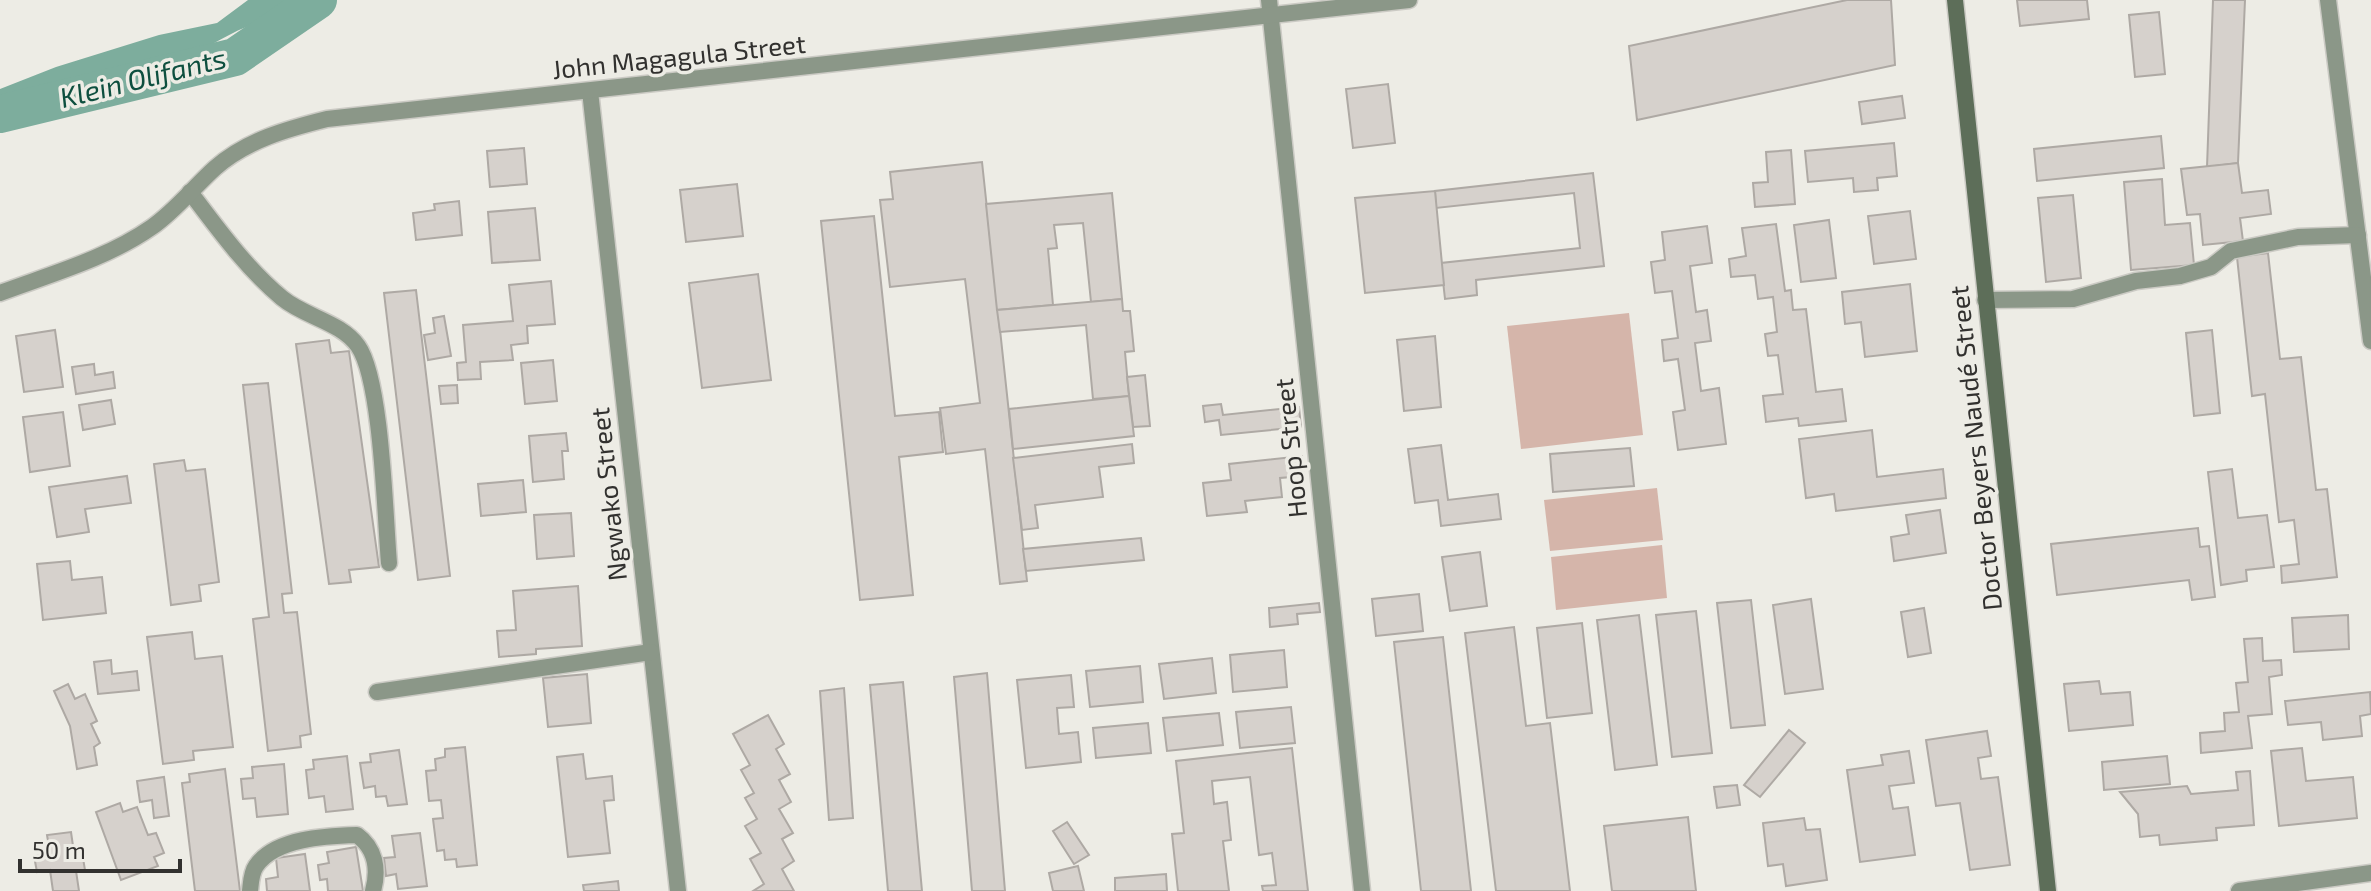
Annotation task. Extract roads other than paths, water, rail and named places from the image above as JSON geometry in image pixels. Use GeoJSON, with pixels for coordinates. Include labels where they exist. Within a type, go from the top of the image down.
{"type":"FeatureCollection","features":[{"type":"Feature","properties":{"kind":"street","name":"John Magagula Street"},"geometry":{"type":"LineString","coordinates":[[0,293],[92,258],[153,227],[247,145],[282,130],[327,119],[590,91],[1270,7],[1409,0]]}},
{"type":"Feature","properties":{"kind":"street","name":"Doctor Beyers Naudé Street"},"geometry":{"type":"LineString","coordinates":[[1955,0],[1985,300],[2052,889]]}},
{"type":"Feature","properties":{"kind":"street"},"geometry":{"type":"LineString","coordinates":[[2328,0],[2371,341]]}},
{"type":"Feature","properties":{"kind":"street","name":"Hoop Street"},"geometry":{"type":"LineString","coordinates":[[1270,7],[1362,891]]}},
{"type":"Feature","properties":{"kind":"street","name":"Ngwako Street"},"geometry":{"type":"LineString","coordinates":[[590,91],[678,891]]}},
{"type":"Feature","properties":{"kind":"street"},"geometry":{"type":"LineString","coordinates":[[190,192],[230,244],[282,299],[313,319],[342,330],[360,348],[373,394],[389,563]]}},
{"type":"Feature","properties":{"kind":"street"},"geometry":{"type":"LineString","coordinates":[[1985,300],[2073,299],[2136,281],[2180,276],[2211,267],[2231,251],[2298,237],[2358,235]]}},
{"type":"Feature","properties":{"kind":"street"},"geometry":{"type":"LineString","coordinates":[[377,692],[651,652]]}},
{"type":"Feature","properties":{"kind":"street"},"geometry":{"type":"LineString","coordinates":[[250,891],[253,869],[263,857],[285,845],[357,835],[369,844],[374,861],[373,891]]}},
{"type":"Feature","properties":{"kind":"street"},"geometry":{"type":"LineString","coordinates":[[2239,891],[2371,873]]}},
{"type":"Feature","properties":{"kind":"waterway","name":"Klein Olifants"},"geometry":{"type":"LineString","coordinates":[[0,114],[235,57],[318,0]]}}]}
